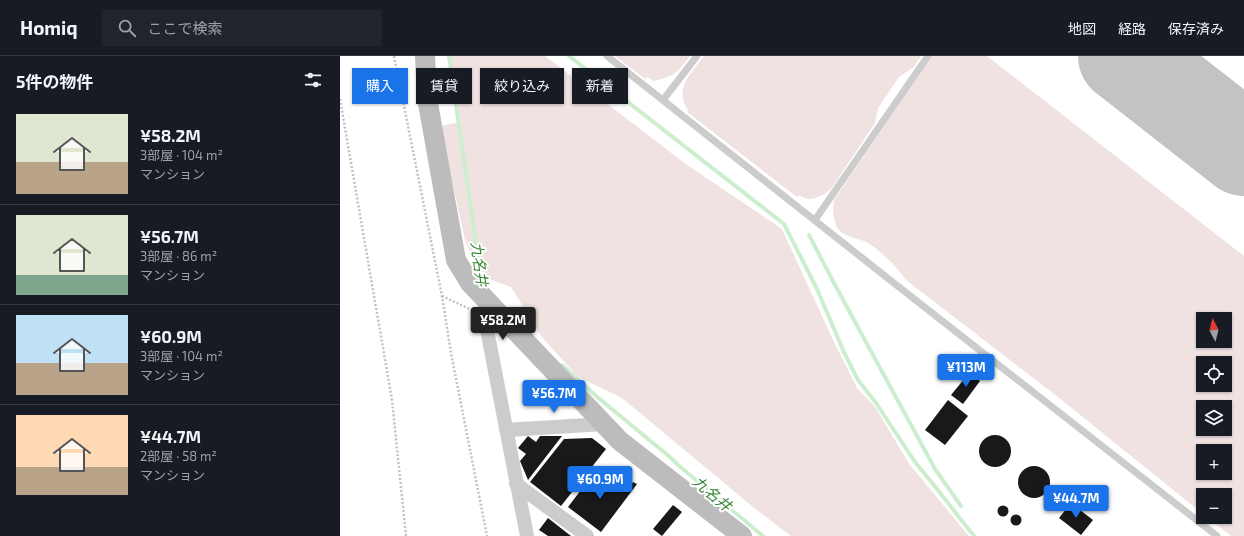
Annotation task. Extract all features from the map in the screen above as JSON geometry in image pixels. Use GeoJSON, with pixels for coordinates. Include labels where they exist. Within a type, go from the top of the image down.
{"type":"FeatureCollection","features":[{"type":"Feature","properties":{"kind":"street"},"geometry":{"type":"LineString","coordinates":[[425,56],[426,98],[456,260],[470,282],[497,318],[620,441],[742,536]]}},
{"type":"Feature","properties":{"kind":"street"},"geometry":{"type":"LineString","coordinates":[[497,318],[487,330],[526,536]]}},
{"type":"Feature","properties":{"kind":"street"},"geometry":{"type":"LineString","coordinates":[[506,430],[604,424]]}},
{"type":"Feature","properties":{"kind":"street"},"geometry":{"type":"LineString","coordinates":[[516,484],[587,536]]}},
{"type":"Feature","properties":{"kind":"lane"},"geometry":{"type":"LineString","coordinates":[[607,56],[1217,536]]}},
{"type":"Feature","properties":{"kind":"lane"},"geometry":{"type":"LineString","coordinates":[[663,100],[697,56]]}},
{"type":"Feature","properties":{"kind":"lane"},"geometry":{"type":"LineString","coordinates":[[815,220],[928,56]]}},
{"type":"Feature","properties":{"kind":"path"},"geometry":{"type":"LineString","coordinates":[[394,56],[442,296],[450,353],[487,536]]}},
{"type":"Feature","properties":{"kind":"path"},"geometry":{"type":"LineString","coordinates":[[340,99],[392,400],[406,536]]}},
{"type":"Feature","properties":{"kind":"path"},"geometry":{"type":"LineString","coordinates":[[442,296],[497,318]]}},
{"type":"Feature","properties":{"kind":"shaded area"},"geometry":{"type":"Polygon","coordinates":[[[447,56],[545,56],[561,68],[480,68],[480,104],[564,104],[564,71],[572,77],[572,104],[608,104],[687,165],[782,229],[857,388],[875,407],[910,465],[969,536],[791,536],[753,507],[622,398],[577,376],[542,337],[511,287],[489,279],[474,261],[465,240],[440,126],[461,122],[457,104],[472,104],[472,68],[450,68],[447,56]]]}},
{"type":"Feature","properties":{"kind":"shaded area"},"geometry":{"type":"Polygon","coordinates":[[[615,56],[690,56],[682,67],[675,73],[654,81],[647,77],[645,79],[615,56]]]}},
{"type":"Feature","properties":{"kind":"shaded area"},"geometry":{"type":"Polygon","coordinates":[[[704,56],[921,56],[914,67],[899,77],[878,108],[875,123],[831,189],[816,198],[807,199],[799,195],[797,197],[687,112],[688,110],[682,95],[683,88],[686,81],[704,56]]]}},
{"type":"Feature","properties":{"kind":"shaded area"},"geometry":{"type":"Polygon","coordinates":[[[932,56],[987,56],[1244,256],[1244,536],[1231,536],[1216,524],[1232,524],[1232,488],[1196,488],[1196,508],[1058,397],[906,280],[878,250],[862,240],[844,234],[840,231],[835,224],[833,209],[834,200],[932,56]]]}},
{"type":"Feature","properties":{"kind":"building"},"geometry":{"type":"Polygon","coordinates":[[[969,373],[980,381],[963,404],[951,395],[969,373]]]}},
{"type":"Feature","properties":{"kind":"building"},"geometry":{"type":"Polygon","coordinates":[[[948,400],[968,416],[945,445],[925,430],[948,400]]]}},
{"type":"Feature","properties":{"kind":"building"},"geometry":{"type":"Polygon","coordinates":[[[992,435],[998,435],[1007,439],[1011,451],[1007,463],[998,467],[992,467],[983,463],[979,454],[979,448],[983,439],[992,435]]]}},
{"type":"Feature","properties":{"kind":"building"},"geometry":{"type":"Polygon","coordinates":[[[528,436],[536,442],[540,436],[562,436],[528,480],[520,461],[526,454],[518,448],[528,436]]]}},
{"type":"Feature","properties":{"kind":"building"},"geometry":{"type":"Polygon","coordinates":[[[592,438],[606,449],[561,506],[530,482],[564,439],[592,438]]]}},
{"type":"Feature","properties":{"kind":"building"},"geometry":{"type":"Polygon","coordinates":[[[1031,466],[1037,466],[1046,470],[1050,482],[1046,494],[1037,498],[1031,498],[1022,494],[1018,485],[1018,479],[1022,470],[1031,466]]]}},
{"type":"Feature","properties":{"kind":"building"},"geometry":{"type":"Polygon","coordinates":[[[597,469],[627,491],[633,482],[637,484],[601,532],[568,507],[597,469]]]}},
{"type":"Feature","properties":{"kind":"building"},"geometry":{"type":"Polygon","coordinates":[[[1071,503],[1093,520],[1081,535],[1059,518],[1071,503]]]}},
{"type":"Feature","properties":{"kind":"building"},"geometry":{"type":"Polygon","coordinates":[[[673,505],[682,512],[662,536],[653,529],[673,505]]]}},
{"type":"Feature","properties":{"kind":"building"},"geometry":{"type":"Polygon","coordinates":[[[1003,505],[1007,507],[1009,511],[1007,515],[1003,517],[999,515],[997,511],[999,507],[1003,505]]]}},
{"type":"Feature","properties":{"kind":"building"},"geometry":{"type":"Polygon","coordinates":[[[1016,514],[1020,516],[1022,520],[1020,524],[1016,526],[1012,524],[1010,520],[1012,516],[1016,514]]]}},
{"type":"Feature","properties":{"kind":"building"},"geometry":{"type":"Polygon","coordinates":[[[548,518],[571,536],[548,536],[539,530],[548,518]]]}},
{"type":"Feature","properties":{"kind":"waterway","name":"九名井"},"geometry":{"type":"LineString","coordinates":[[449,56],[482,285]]}},
{"type":"Feature","properties":{"kind":"waterway"},"geometry":{"type":"LineString","coordinates":[[569,56],[784,224],[817,289],[843,350],[858,380],[876,403],[915,462],[974,536]]}},
{"type":"Feature","properties":{"kind":"waterway"},"geometry":{"type":"LineString","coordinates":[[809,235],[935,469],[961,506]]}},
{"type":"Feature","properties":{"kind":"waterway","name":"九名井"},"geometry":{"type":"LineString","coordinates":[[562,365],[596,396],[763,536]]}},
{"type":"Feature","properties":{"kind":"runway"},"geometry":{"type":"LineString","coordinates":[[1125,56],[1244,149]]}}]}
